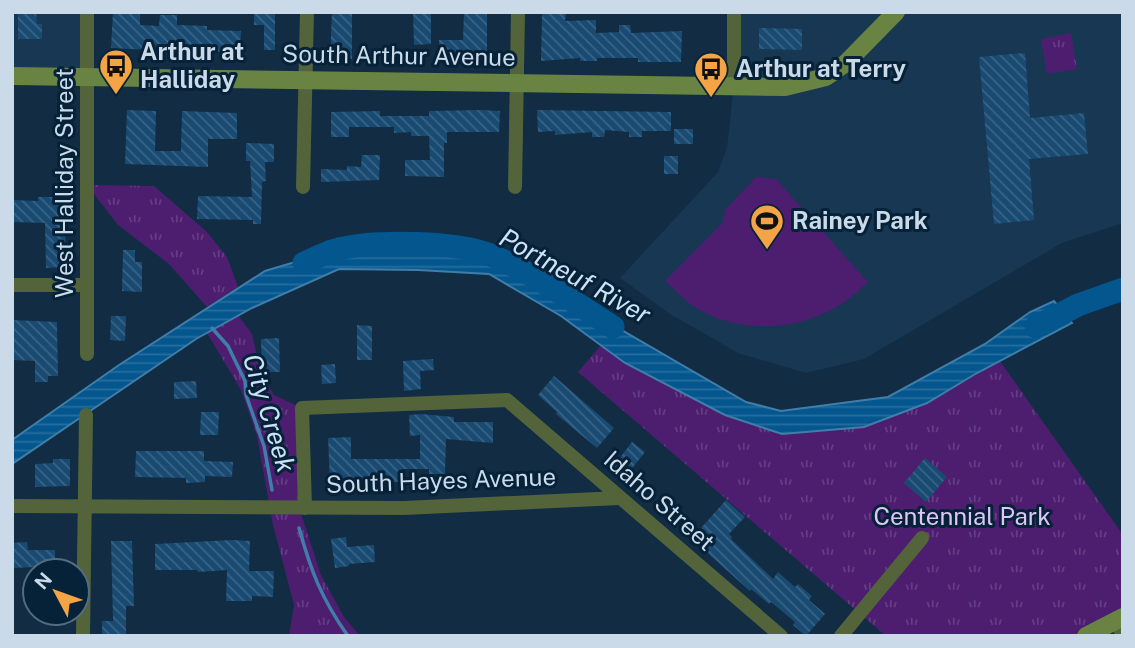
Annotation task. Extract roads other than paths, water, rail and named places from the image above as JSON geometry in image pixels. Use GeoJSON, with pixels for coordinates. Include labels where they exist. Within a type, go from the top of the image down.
{"type":"FeatureCollection","features":[{"type":"Feature","properties":{"kind":"main road","name":"South Arthur Avenue"},"geometry":{"type":"LineString","coordinates":[[12,76],[785,87],[826,77],[864,47],[896,12]]}},
{"type":"Feature","properties":{"kind":"main road"},"geometry":{"type":"LineString","coordinates":[[1086,636],[1120,624]]}},
{"type":"Feature","properties":{"kind":"street","name":"West Halliday Street"},"geometry":{"type":"LineString","coordinates":[[87,12],[88,354]]}},
{"type":"Feature","properties":{"kind":"street"},"geometry":{"type":"LineString","coordinates":[[303,187],[307,12]]}},
{"type":"Feature","properties":{"kind":"street"},"geometry":{"type":"LineString","coordinates":[[515,187],[518,12]]}},
{"type":"Feature","properties":{"kind":"street"},"geometry":{"type":"LineString","coordinates":[[734,12],[734,85]]}},
{"type":"Feature","properties":{"kind":"street"},"geometry":{"type":"LineString","coordinates":[[12,285],[88,285]]}},
{"type":"Feature","properties":{"kind":"street","name":"Idaho Street"},"geometry":{"type":"LineString","coordinates":[[305,508],[302,408],[507,400],[781,636]]}},
{"type":"Feature","properties":{"kind":"street"},"geometry":{"type":"LineString","coordinates":[[83,636],[86,415]]}},
{"type":"Feature","properties":{"kind":"street","name":"South Hayes Avenue"},"geometry":{"type":"LineString","coordinates":[[12,506],[404,508],[619,498]]}},
{"type":"Feature","properties":{"kind":"street"},"geometry":{"type":"LineString","coordinates":[[841,636],[922,538]]}},
{"type":"Feature","properties":{"kind":"water"},"geometry":{"type":"Polygon","coordinates":[[[417,243],[501,260],[746,402],[781,411],[888,397],[985,344],[1030,312],[1054,301],[1072,323],[977,373],[927,403],[864,427],[782,434],[725,415],[625,363],[561,316],[489,274],[339,269],[252,308],[196,339],[12,464],[12,440],[119,365],[265,271],[332,251],[417,243]]]}},
{"type":"Feature","properties":{"kind":"waterway","name":"Portneuf River"},"geometry":{"type":"LineString","coordinates":[[304,263],[335,250],[373,244],[459,247],[493,256],[524,271],[613,327]]}},
{"type":"Feature","properties":{"kind":"waterway","name":"Portneuf River"},"geometry":{"type":"LineString","coordinates":[[1036,327],[1078,305],[1123,289]]}},
{"type":"Feature","properties":{"kind":"waterway","name":"City Creek"},"geometry":{"type":"LineString","coordinates":[[212,328],[228,346],[245,381],[246,395],[264,446],[272,490]]}},
{"type":"Feature","properties":{"kind":"waterway","name":"City Creek"},"geometry":{"type":"LineString","coordinates":[[299,528],[318,584],[348,636]]}},
{"type":"Feature","properties":{"kind":"place","name":"Arthur at Halliday"},"geometry":{"type":"Point","coordinates":[116,96]}},
{"type":"Feature","properties":{"kind":"place","name":"Arthur at Terry"},"geometry":{"type":"Point","coordinates":[711,99]}},
{"type":"Feature","properties":{"kind":"place","name":"Rainey Park"},"geometry":{"type":"Point","coordinates":[767,251]}},
{"type":"Feature","properties":{"kind":"park label","name":"Centennial Park"},"geometry":{"type":"Point","coordinates":[962,517]}}]}
